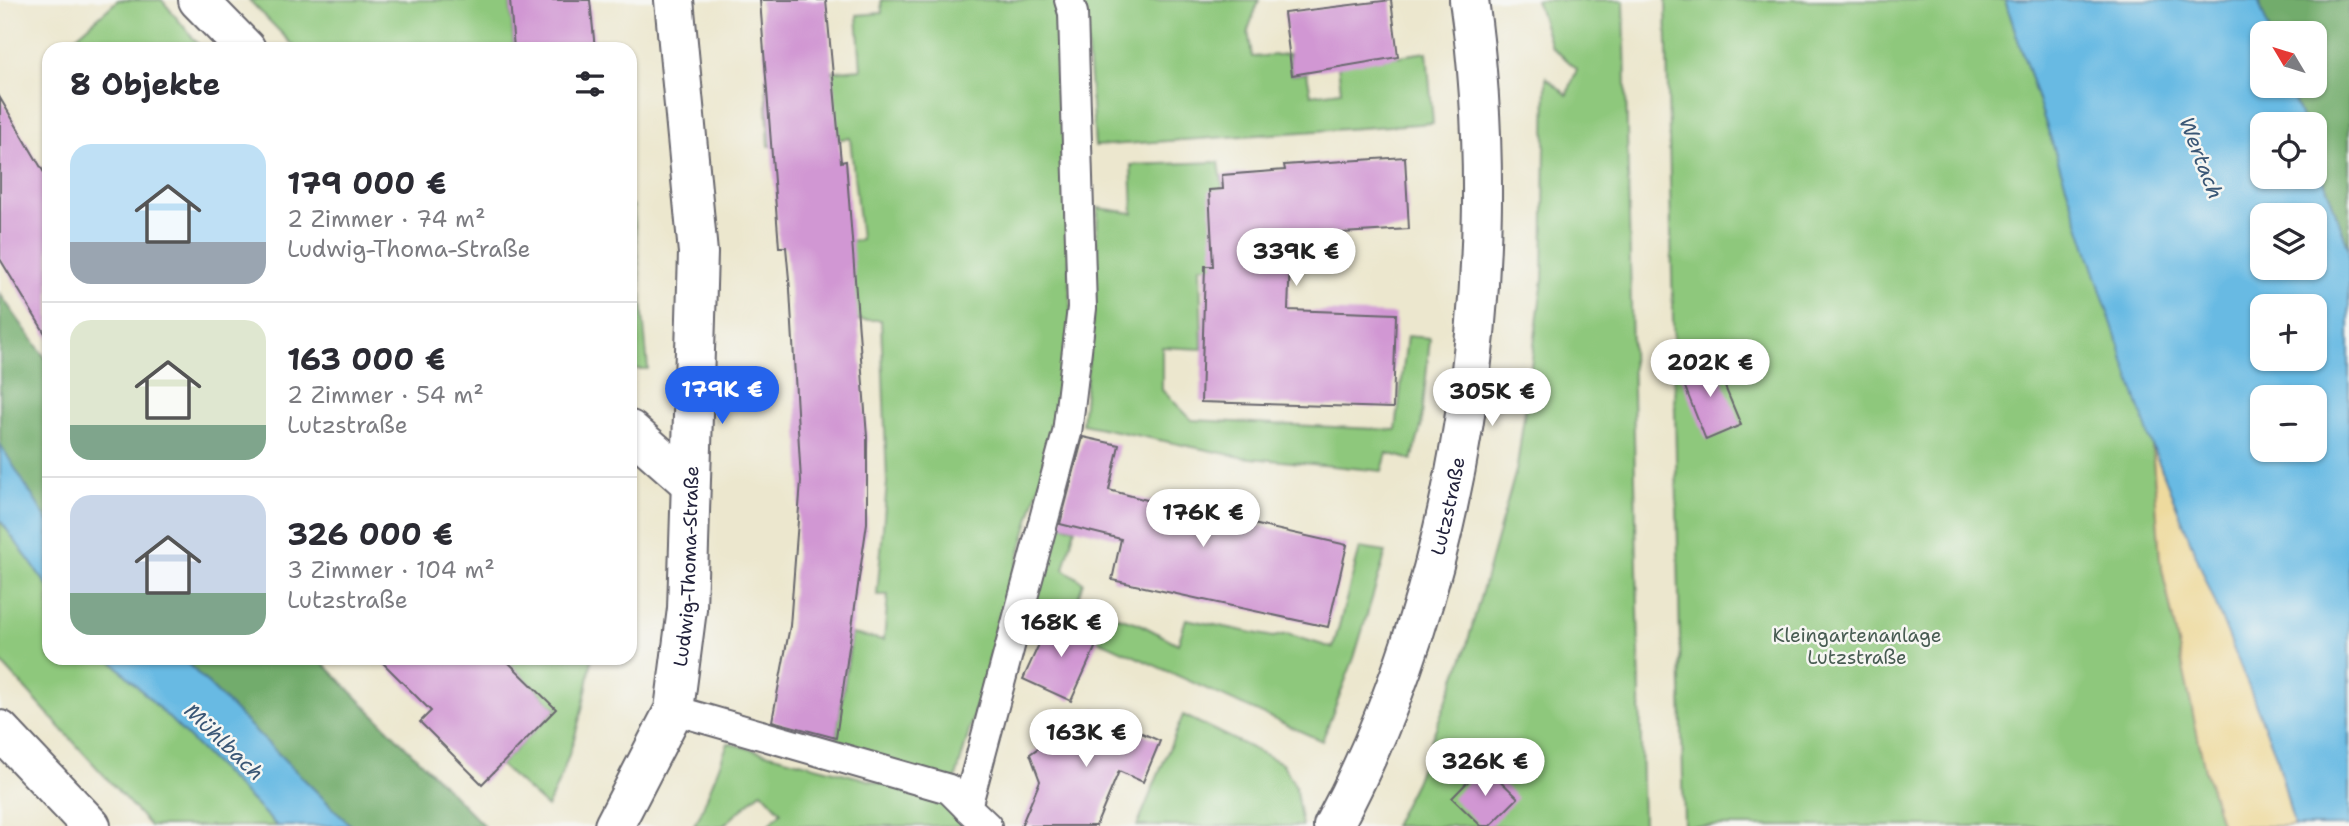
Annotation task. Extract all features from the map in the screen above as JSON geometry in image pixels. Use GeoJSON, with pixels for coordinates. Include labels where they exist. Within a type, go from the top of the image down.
{"type":"FeatureCollection","features":[{"type":"Feature","properties":{"kind":"street"},"geometry":{"type":"LineString","coordinates":[[198,0],[239,42]]}},
{"type":"Feature","properties":{"kind":"street","name":"Ludwig-Thoma-Straße"},"geometry":{"type":"LineString","coordinates":[[614,826],[674,710],[687,608],[698,253],[674,0]]}},
{"type":"Feature","properties":{"kind":"street","name":"Lutzstraße"},"geometry":{"type":"LineString","coordinates":[[1333,826],[1355,785],[1399,679],[1441,537],[1469,390],[1483,186],[1479,67],[1469,0]]}},
{"type":"Feature","properties":{"kind":"street"},"geometry":{"type":"LineString","coordinates":[[637,436],[690,483]]}},
{"type":"Feature","properties":{"kind":"street"},"geometry":{"type":"LineString","coordinates":[[0,730],[91,826]]}},
{"type":"Feature","properties":{"kind":"lane"},"geometry":{"type":"LineString","coordinates":[[967,807],[1067,433],[1082,308],[1073,13],[1069,0]]}},
{"type":"Feature","properties":{"kind":"lane"},"geometry":{"type":"LineString","coordinates":[[674,710],[949,789],[987,826]]}},
{"type":"Feature","properties":{"kind":"green space"},"geometry":{"type":"Polygon","coordinates":[[[118,0],[162,0],[196,42],[70,42],[118,0]]]}},
{"type":"Feature","properties":{"kind":"green space"},"geometry":{"type":"Polygon","coordinates":[[[249,0],[510,0],[513,42],[290,42],[249,0]]]}},
{"type":"Feature","properties":{"kind":"green space"},"geometry":{"type":"Polygon","coordinates":[[[881,0],[1056,0],[1060,15],[1071,316],[1059,415],[955,781],[834,749],[852,634],[884,640],[888,595],[877,595],[887,483],[881,320],[856,320],[847,241],[861,240],[850,138],[769,146],[766,77],[861,69],[857,15],[882,13],[881,0]]]}},
{"type":"Feature","properties":{"kind":"green space"},"geometry":{"type":"Polygon","coordinates":[[[1081,0],[1259,0],[1248,30],[1252,57],[1289,54],[1292,75],[1307,73],[1311,95],[1341,91],[1338,65],[1427,52],[1433,123],[1095,146],[1085,12],[1081,0]]]}},
{"type":"Feature","properties":{"kind":"green space"},"geometry":{"type":"Polygon","coordinates":[[[1536,0],[1624,0],[1643,826],[1393,826],[1415,782],[1464,655],[1517,467],[1543,279],[1546,77],[1567,95],[1577,69],[1551,46],[1536,0]]]}},
{"type":"Feature","properties":{"kind":"green space","name":"Kleingartenanlage Lutzstraße"},"geometry":{"type":"Polygon","coordinates":[[[1666,0],[2005,0],[2152,443],[2160,559],[2205,770],[2222,826],[1684,826],[1666,0]]]}},
{"type":"Feature","properties":{"kind":"green space"},"geometry":{"type":"Polygon","coordinates":[[[2258,0],[2349,0],[2349,249],[2327,189],[2327,112],[2299,112],[2293,98],[2328,98],[2328,21],[2266,21],[2258,0]]]}},
{"type":"Feature","properties":{"kind":"green space"},"geometry":{"type":"Polygon","coordinates":[[[1219,162],[1223,189],[1290,236],[1290,269],[1200,266],[1202,349],[1162,347],[1162,390],[1192,420],[1396,430],[1407,336],[1430,338],[1421,427],[1412,460],[1387,453],[1382,471],[1241,457],[1082,424],[1094,300],[1098,208],[1133,213],[1131,165],[1219,162]]]}},
{"type":"Feature","properties":{"kind":"green space"},"geometry":{"type":"Polygon","coordinates":[[[637,249],[648,369],[637,369],[637,249]]]}},
{"type":"Feature","properties":{"kind":"green space"},"geometry":{"type":"Polygon","coordinates":[[[0,294],[42,353],[42,513],[0,447],[0,294]]]}},
{"type":"Feature","properties":{"kind":"green space"},"geometry":{"type":"Polygon","coordinates":[[[0,520],[42,578],[42,665],[116,665],[277,826],[150,826],[0,661],[0,520]]]}},
{"type":"Feature","properties":{"kind":"green space"},"geometry":{"type":"Polygon","coordinates":[[[1053,523],[1075,528],[1064,569],[1083,582],[1076,605],[1138,623],[1178,644],[1186,619],[1273,637],[1287,634],[1333,648],[1360,548],[1386,552],[1354,658],[1322,741],[1032,610],[1053,523]]]}},
{"type":"Feature","properties":{"kind":"green space"},"geometry":{"type":"Polygon","coordinates":[[[189,665],[325,665],[484,826],[351,826],[189,665]]]}},
{"type":"Feature","properties":{"kind":"green space"},"geometry":{"type":"Polygon","coordinates":[[[511,665],[591,665],[576,734],[547,807],[500,765],[556,709],[511,665]]]}},
{"type":"Feature","properties":{"kind":"green space"},"geometry":{"type":"Polygon","coordinates":[[[1183,715],[1282,763],[1295,785],[1302,826],[1137,826],[1183,715]]]}},
{"type":"Feature","properties":{"kind":"green space"},"geometry":{"type":"Polygon","coordinates":[[[728,743],[944,800],[971,826],[767,826],[781,812],[762,791],[723,826],[693,826],[700,815],[728,743]]]}},
{"type":"Feature","properties":{"kind":"sand"},"geometry":{"type":"Polygon","coordinates":[[[2152,443],[2278,760],[2294,826],[2222,826],[2205,770],[2160,559],[2152,443]]]}},
{"type":"Feature","properties":{"kind":"water","name":"Wertach"},"geometry":{"type":"Polygon","coordinates":[[[2005,0],[2258,0],[2266,21],[2250,21],[2250,98],[2293,98],[2299,112],[2250,112],[2250,189],[2327,189],[2349,249],[2349,826],[2294,826],[2278,760],[2151,443],[2005,0]]]}},
{"type":"Feature","properties":{"kind":"water"},"geometry":{"type":"Polygon","coordinates":[[[0,444],[42,512],[42,578],[0,520],[0,444]]]}},
{"type":"Feature","properties":{"kind":"water","name":"Mühlbach"},"geometry":{"type":"Polygon","coordinates":[[[116,665],[189,665],[351,826],[277,826],[116,665]]]}},
{"type":"Feature","properties":{"kind":"building"},"geometry":{"type":"Polygon","coordinates":[[[510,0],[590,0],[594,42],[513,42],[510,0]]]}},
{"type":"Feature","properties":{"kind":"building"},"geometry":{"type":"Polygon","coordinates":[[[760,0],[826,0],[841,162],[846,161],[867,437],[867,523],[836,738],[772,721],[790,626],[801,481],[790,290],[786,247],[779,247],[760,0]]]}},
{"type":"Feature","properties":{"kind":"building"},"geometry":{"type":"Polygon","coordinates":[[[1391,0],[1398,57],[1292,75],[1284,13],[1391,0]]]}},
{"type":"Feature","properties":{"kind":"building"},"geometry":{"type":"Polygon","coordinates":[[[0,98],[42,169],[42,328],[0,259],[0,98]]]}},
{"type":"Feature","properties":{"kind":"building"},"geometry":{"type":"Polygon","coordinates":[[[1405,157],[1409,229],[1291,236],[1288,310],[1396,314],[1393,408],[1201,402],[1205,266],[1213,266],[1209,190],[1223,189],[1222,175],[1285,170],[1284,165],[1405,157]]]}},
{"type":"Feature","properties":{"kind":"building"},"geometry":{"type":"Polygon","coordinates":[[[1713,358],[1741,425],[1706,440],[1679,372],[1713,358]]]}},
{"type":"Feature","properties":{"kind":"building"},"geometry":{"type":"Polygon","coordinates":[[[1083,437],[1119,445],[1109,490],[1207,516],[1208,514],[1347,545],[1328,627],[1112,580],[1121,539],[1060,524],[1083,437]]]}},
{"type":"Feature","properties":{"kind":"building"},"geometry":{"type":"Polygon","coordinates":[[[1051,618],[1099,639],[1071,701],[1023,679],[1051,618]]]}},
{"type":"Feature","properties":{"kind":"building"},"geometry":{"type":"Polygon","coordinates":[[[385,665],[511,665],[556,709],[482,784],[420,722],[431,711],[385,665]]]}},
{"type":"Feature","properties":{"kind":"building"},"geometry":{"type":"Polygon","coordinates":[[[1096,708],[1139,726],[1137,731],[1160,741],[1143,782],[1119,771],[1096,826],[1021,826],[1040,781],[1030,754],[1096,708]]]}},
{"type":"Feature","properties":{"kind":"building"},"geometry":{"type":"Polygon","coordinates":[[[1484,765],[1518,798],[1490,826],[1481,826],[1452,798],[1484,765]]]}}]}
